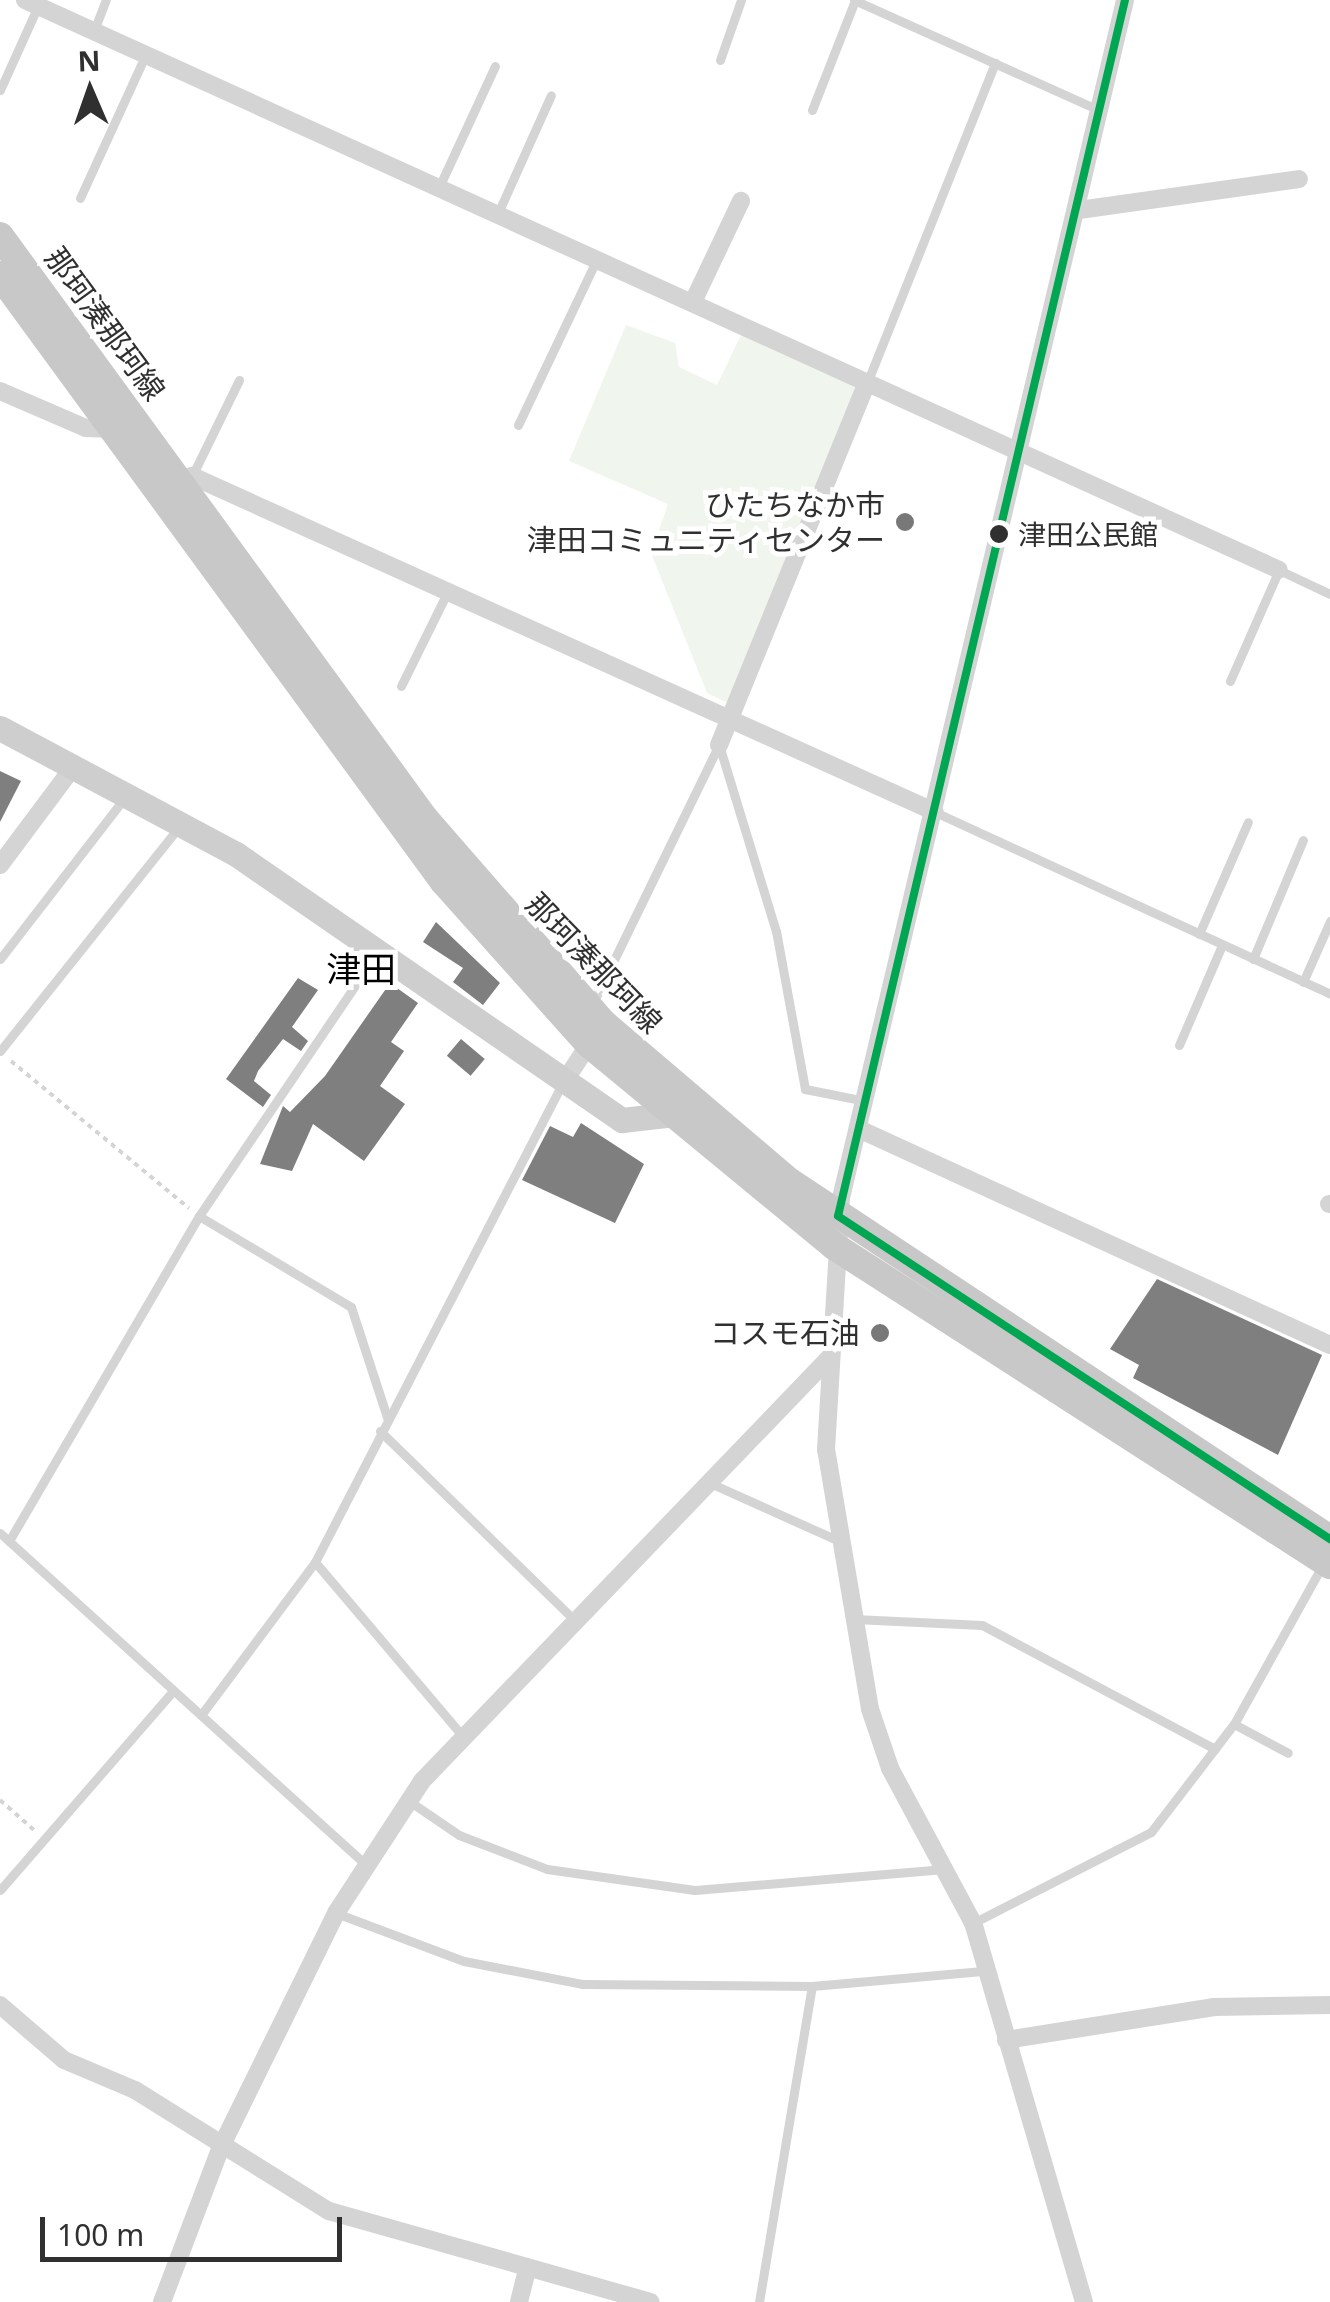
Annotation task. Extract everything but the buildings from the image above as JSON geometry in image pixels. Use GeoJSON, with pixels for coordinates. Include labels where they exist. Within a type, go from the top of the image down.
{"type":"FeatureCollection","features":[{"type":"Feature","properties":{"kind":"main road","name":"那珂湊那珂線"},"geometry":{"type":"LineString","coordinates":[[0,236],[185,478],[425,819],[589,1009],[838,1216],[1329,1555]]}},
{"type":"Feature","properties":{"kind":"main road","name":"那珂湊那珂線"},"geometry":{"type":"LineString","coordinates":[[0,275],[444,882],[590,1044],[666,1115],[834,1246],[1329,1555]]}},
{"type":"Feature","properties":{"kind":"street"},"geometry":{"type":"LineString","coordinates":[[1084,2302],[973,1923],[890,1768],[850,1619],[826,1450],[838,1216],[1079,210],[1125,0]]}},
{"type":"Feature","properties":{"kind":"street"},"geometry":{"type":"LineString","coordinates":[[32,3],[440,185],[867,384],[1020,448],[1278,570]]}},
{"type":"Feature","properties":{"kind":"street"},"geometry":{"type":"LineString","coordinates":[[1079,210],[1299,178]]}},
{"type":"Feature","properties":{"kind":"street"},"geometry":{"type":"LineString","coordinates":[[693,302],[741,201]]}},
{"type":"Feature","properties":{"kind":"street"},"geometry":{"type":"LineString","coordinates":[[719,745],[867,384]]}},
{"type":"Feature","properties":{"kind":"street"},"geometry":{"type":"LineString","coordinates":[[0,391],[86,428],[112,429]]}},
{"type":"Feature","properties":{"kind":"street"},"geometry":{"type":"LineString","coordinates":[[185,478],[935,812]]}},
{"type":"Feature","properties":{"kind":"street"},"geometry":{"type":"LineString","coordinates":[[0,728],[180,825],[378,953],[622,1120],[666,1115]]}},
{"type":"Feature","properties":{"kind":"street"},"geometry":{"type":"LineString","coordinates":[[0,865],[74,766]]}},
{"type":"Feature","properties":{"kind":"street"},"geometry":{"type":"LineString","coordinates":[[564,1082],[590,1044]]}},
{"type":"Feature","properties":{"kind":"street"},"geometry":{"type":"LineString","coordinates":[[861,1130],[1330,1345]]}},
{"type":"Feature","properties":{"kind":"street"},"geometry":{"type":"LineString","coordinates":[[162,2302],[220,2150],[336,1913],[408,1801],[461,1734],[572,1617],[703,1480],[829,1358]]}},
{"type":"Feature","properties":{"kind":"street"},"geometry":{"type":"LineString","coordinates":[[0,2005],[64,2060],[135,2090],[220,2150],[329,2211],[650,2302]]}},
{"type":"Feature","properties":{"kind":"street"},"geometry":{"type":"LineString","coordinates":[[1006,2040],[1214,2007],[1330,2005]]}},
{"type":"Feature","properties":{"kind":"street"},"geometry":{"type":"LineString","coordinates":[[519,2302],[527,2269]]}},
{"type":"Feature","properties":{"kind":"lane"},"geometry":{"type":"LineString","coordinates":[[94,28],[106,0]]}},
{"type":"Feature","properties":{"kind":"lane"},"geometry":{"type":"LineString","coordinates":[[720,60],[741,0]]}},
{"type":"Feature","properties":{"kind":"lane"},"geometry":{"type":"LineString","coordinates":[[812,110],[855,0],[1100,110]]}},
{"type":"Feature","properties":{"kind":"lane"},"geometry":{"type":"LineString","coordinates":[[0,90],[32,3]]}},
{"type":"Feature","properties":{"kind":"lane"},"geometry":{"type":"LineString","coordinates":[[80,198],[146,54]]}},
{"type":"Feature","properties":{"kind":"lane"},"geometry":{"type":"LineString","coordinates":[[867,384],[995,64]]}},
{"type":"Feature","properties":{"kind":"lane"},"geometry":{"type":"LineString","coordinates":[[440,185],[495,66]]}},
{"type":"Feature","properties":{"kind":"lane"},"geometry":{"type":"LineString","coordinates":[[498,213],[551,95]]}},
{"type":"Feature","properties":{"kind":"lane"},"geometry":{"type":"LineString","coordinates":[[518,426],[596,261]]}},
{"type":"Feature","properties":{"kind":"lane"},"geometry":{"type":"LineString","coordinates":[[185,478],[239,380]]}},
{"type":"Feature","properties":{"kind":"lane"},"geometry":{"type":"LineString","coordinates":[[1230,681],[1278,570],[1330,594]]}},
{"type":"Feature","properties":{"kind":"lane"},"geometry":{"type":"LineString","coordinates":[[401,686],[447,592]]}},
{"type":"Feature","properties":{"kind":"lane"},"geometry":{"type":"LineString","coordinates":[[589,1009],[719,745]]}},
{"type":"Feature","properties":{"kind":"lane"},"geometry":{"type":"LineString","coordinates":[[719,745],[776,931],[804,1089],[868,1102]]}},
{"type":"Feature","properties":{"kind":"lane"},"geometry":{"type":"LineString","coordinates":[[0,959],[126,795]]}},
{"type":"Feature","properties":{"kind":"lane"},"geometry":{"type":"LineString","coordinates":[[935,812],[1330,994]]}},
{"type":"Feature","properties":{"kind":"lane"},"geometry":{"type":"LineString","coordinates":[[1199,934],[1248,822]]}},
{"type":"Feature","properties":{"kind":"lane"},"geometry":{"type":"LineString","coordinates":[[2,1053],[180,825]]}},
{"type":"Feature","properties":{"kind":"lane"},"geometry":{"type":"LineString","coordinates":[[1253,959],[1303,840]]}},
{"type":"Feature","properties":{"kind":"lane"},"geometry":{"type":"LineString","coordinates":[[1303,982],[1330,921]]}},
{"type":"Feature","properties":{"kind":"lane"},"geometry":{"type":"LineString","coordinates":[[1179,1046],[1222,945]]}},
{"type":"Feature","properties":{"kind":"lane"},"geometry":{"type":"LineString","coordinates":[[365,1864],[201,1715],[171,1694],[4,1537],[199,1216],[378,953]]}},
{"type":"Feature","properties":{"kind":"lane"},"geometry":{"type":"LineString","coordinates":[[201,1715],[315,1562],[564,1082]]}},
{"type":"Feature","properties":{"kind":"lane"},"geometry":{"type":"LineString","coordinates":[[199,1216],[350,1307],[387,1418]]}},
{"type":"Feature","properties":{"kind":"lane"},"geometry":{"type":"LineString","coordinates":[[380,1431],[572,1617]]}},
{"type":"Feature","properties":{"kind":"lane"},"geometry":{"type":"LineString","coordinates":[[703,1480],[838,1540]]}},
{"type":"Feature","properties":{"kind":"lane"},"geometry":{"type":"LineString","coordinates":[[973,1923],[1150,1832],[1234,1724],[1329,1555]]}},
{"type":"Feature","properties":{"kind":"lane"},"geometry":{"type":"LineString","coordinates":[[315,1562],[461,1734]]}},
{"type":"Feature","properties":{"kind":"lane"},"geometry":{"type":"LineString","coordinates":[[850,1619],[982,1624],[1216,1749]]}},
{"type":"Feature","properties":{"kind":"lane"},"geometry":{"type":"LineString","coordinates":[[0,1890],[171,1694]]}},
{"type":"Feature","properties":{"kind":"lane"},"geometry":{"type":"LineString","coordinates":[[1234,1724],[1288,1754]]}},
{"type":"Feature","properties":{"kind":"lane"},"geometry":{"type":"LineString","coordinates":[[408,1801],[459,1835],[547,1869],[695,1890],[944,1869]]}},
{"type":"Feature","properties":{"kind":"lane"},"geometry":{"type":"LineString","coordinates":[[336,1913],[464,1960],[582,1984],[812,1986],[985,1971]]}},
{"type":"Feature","properties":{"kind":"lane"},"geometry":{"type":"LineString","coordinates":[[758,2302],[812,1986]]}},
{"type":"Feature","properties":{"kind":"path"},"geometry":{"type":"LineString","coordinates":[[2,1053],[199,1216]]}},
{"type":"Feature","properties":{"kind":"path"},"geometry":{"type":"LineString","coordinates":[[0,1800],[45,1839]]}},
{"type":"Feature","properties":{"kind":"shaded area"},"geometry":{"type":"Polygon","coordinates":[[[626,325],[675,343],[679,367],[717,385],[742,333],[859,381],[730,704],[707,693],[651,553],[668,504],[569,461],[626,325]]]}},
{"type":"Feature","properties":{"kind":"transit line"},"geometry":{"type":"LineString","coordinates":[[1125,0],[838,1216],[1330,1539]]}},
{"type":"Feature","properties":{"kind":"place","name":"ひたちなか市 津田コミュニティセンター"},"geometry":{"type":"Point","coordinates":[905,522]}},
{"type":"Feature","properties":{"kind":"place","name":"津田公民館"},"geometry":{"type":"Point","coordinates":[999,534]}},
{"type":"Feature","properties":{"kind":"place","name":"コスモ石油"},"geometry":{"type":"Point","coordinates":[880,1333]}},
{"type":"Feature","properties":{"kind":"district","name":"津田"},"geometry":{"type":"Point","coordinates":[361,969]}}]}
